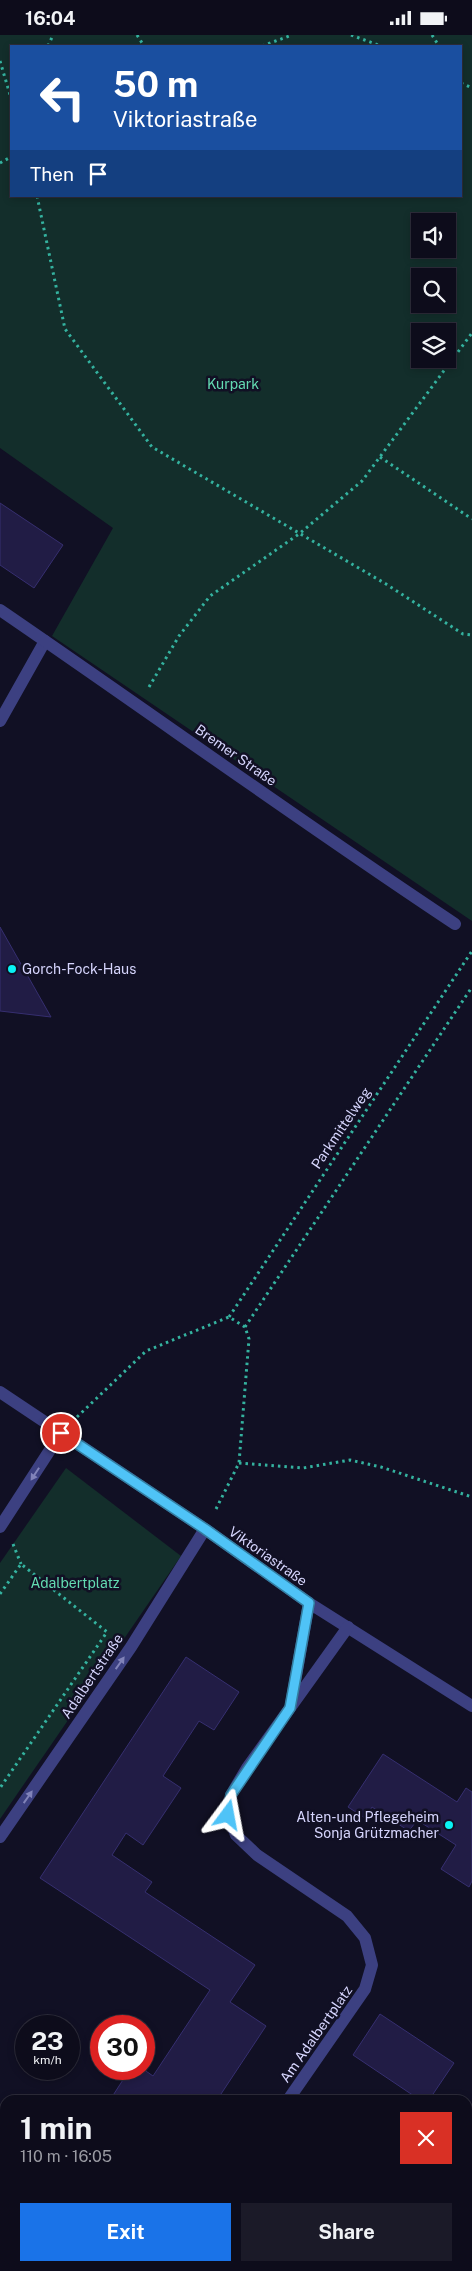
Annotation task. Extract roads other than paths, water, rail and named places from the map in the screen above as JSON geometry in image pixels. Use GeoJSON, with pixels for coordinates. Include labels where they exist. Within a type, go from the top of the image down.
{"type":"FeatureCollection","features":[{"type":"Feature","properties":{"kind":"street","name":"Bremer Straße"},"geometry":{"type":"LineString","coordinates":[[0,610],[139,704],[371,868],[455,924]]}},
{"type":"Feature","properties":{"kind":"street"},"geometry":{"type":"LineString","coordinates":[[0,721],[45,641]]}},
{"type":"Feature","properties":{"kind":"street","name":"Viktoriastraße"},"geometry":{"type":"LineString","coordinates":[[0,1393],[205,1529],[309,1603],[472,1706]]}},
{"type":"Feature","properties":{"kind":"street"},"geometry":{"type":"LineString","coordinates":[[0,1527],[61,1433]]}},
{"type":"Feature","properties":{"kind":"street","name":"Adalbertstraße"},"geometry":{"type":"LineString","coordinates":[[0,1837],[131,1647],[205,1529]]}},
{"type":"Feature","properties":{"kind":"street","name":"Am Adalbertplatz"},"geometry":{"type":"LineString","coordinates":[[290,1708],[309,1603]]}},
{"type":"Feature","properties":{"kind":"street","name":"Am Adalbertplatz"},"geometry":{"type":"LineString","coordinates":[[291,2095],[365,1989],[372,1965],[365,1938],[347,1916],[257,1855],[236,1835],[228,1815],[231,1795],[348,1627]]}},
{"type":"Feature","properties":{"kind":"place","name":"Gorch-Fock-Haus"},"geometry":{"type":"Point","coordinates":[12,969]}},
{"type":"Feature","properties":{"kind":"place","name":"Alten-und Pflegeheim Sonja Grützmacher"},"geometry":{"type":"Point","coordinates":[449,1825]}},
{"type":"Feature","properties":{"kind":"park label","name":"Kurpark"},"geometry":{"type":"Point","coordinates":[233,384]}},
{"type":"Feature","properties":{"kind":"park label","name":"Adalbertplatz"},"geometry":{"type":"Point","coordinates":[75,1583]}}]}
